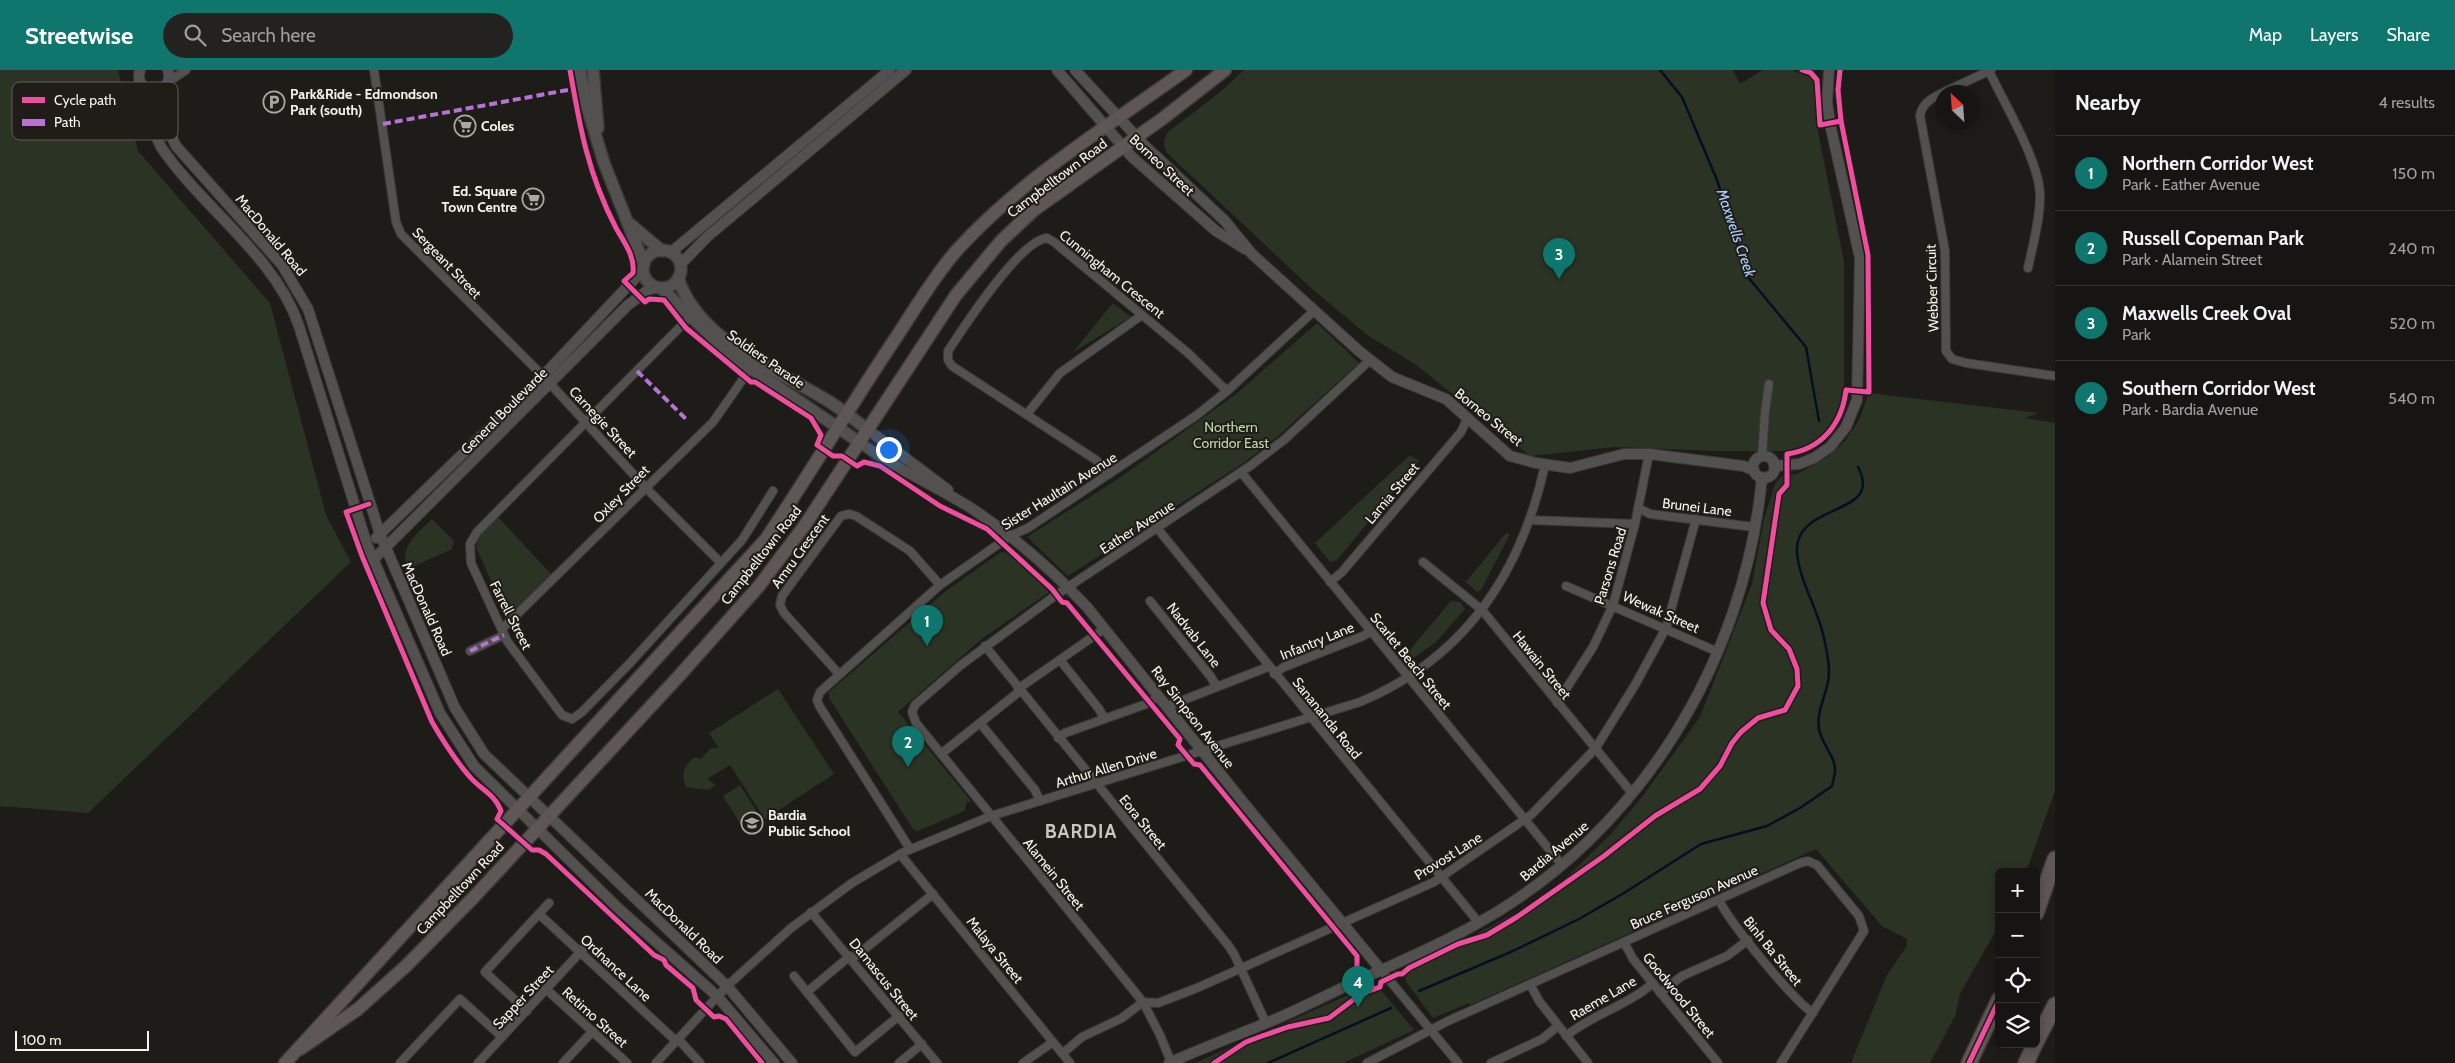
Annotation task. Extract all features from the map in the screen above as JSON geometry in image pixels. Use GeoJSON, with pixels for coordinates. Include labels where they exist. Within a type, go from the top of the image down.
{"type":"FeatureCollection","features":[{"type":"Feature","properties":{"kind":"highway"},"geometry":{"type":"LineString","coordinates":[[2040,902],[2055,859]]}},
{"type":"Feature","properties":{"kind":"highway"},"geometry":{"type":"LineString","coordinates":[[1969,1063],[1998,1003]]}},
{"type":"Feature","properties":{"kind":"highway"},"geometry":{"type":"LineString","coordinates":[[2040,1035],[2055,1004]]}},
{"type":"Feature","properties":{"kind":"highway"},"geometry":{"type":"LineString","coordinates":[[2026,1063],[2034,1048]]}},
{"type":"Feature","properties":{"kind":"main road"},"geometry":{"type":"LineString","coordinates":[[580,70],[587,107],[610,180],[629,223],[647,281],[659,288],[671,285],[678,278],[680,265],[678,260],[629,223]]}},
{"type":"Feature","properties":{"kind":"main road"},"geometry":{"type":"LineString","coordinates":[[593,70],[599,145]]}},
{"type":"Feature","properties":{"kind":"main road","name":"Campbelltown Road"},"geometry":{"type":"LineString","coordinates":[[285,1063],[531,798],[766,539],[846,414],[956,251],[1006,202],[1186,70]]}},
{"type":"Feature","properties":{"kind":"main road","name":"Campbelltown Road"},"geometry":{"type":"LineString","coordinates":[[300,1049],[358,1009],[406,966],[473,898],[679,676],[759,586],[806,526],[867,429],[956,295],[1001,241],[1034,210],[1122,148],[1225,70]]}},
{"type":"Feature","properties":{"kind":"main road"},"geometry":{"type":"LineString","coordinates":[[643,267],[651,254],[666,252]]}},
{"type":"Feature","properties":{"kind":"main road","name":"Soldiers Parade"},"geometry":{"type":"LineString","coordinates":[[678,278],[682,289],[696,311],[724,338],[867,429]]}},
{"type":"Feature","properties":{"kind":"main road","name":"Soldiers Parade"},"geometry":{"type":"LineString","coordinates":[[659,288],[708,335],[750,369],[859,442]]}},
{"type":"Feature","properties":{"kind":"main road"},"geometry":{"type":"LineString","coordinates":[[724,338],[728,346],[750,360],[750,369]]}},
{"type":"Feature","properties":{"kind":"street","name":"MacDonald Road"},"geometry":{"type":"LineString","coordinates":[[140,70],[140,82]]}},
{"type":"Feature","properties":{"kind":"street"},"geometry":{"type":"LineString","coordinates":[[170,82],[186,70]]}},
{"type":"Feature","properties":{"kind":"street","name":"Sergeant Street"},"geometry":{"type":"LineString","coordinates":[[374,70],[398,230],[404,239],[550,385]]}},
{"type":"Feature","properties":{"kind":"street"},"geometry":{"type":"LineString","coordinates":[[666,252],[890,70]]}},
{"type":"Feature","properties":{"kind":"street"},"geometry":{"type":"LineString","coordinates":[[680,265],[708,237],[906,70]]}},
{"type":"Feature","properties":{"kind":"street","name":"Borneo Street"},"geometry":{"type":"LineString","coordinates":[[1057,70],[1081,96],[1122,148],[1167,190],[1216,231],[1252,254],[1370,360],[1392,377],[1446,399],[1510,456],[1570,468],[1624,454],[1649,454],[1743,466],[1758,474]]}},
{"type":"Feature","properties":{"kind":"street","name":"Borneo Street"},"geometry":{"type":"LineString","coordinates":[[1076,70],[1177,178],[1225,221],[1252,254]]}},
{"type":"Feature","properties":{"kind":"street"},"geometry":{"type":"LineString","coordinates":[[1774,466],[1799,464],[1814,458],[1830,447],[1846,427],[1857,400],[1860,258],[1830,124],[1827,102],[1829,70]]}},
{"type":"Feature","properties":{"kind":"street"},"geometry":{"type":"LineString","coordinates":[[1990,71],[2032,161],[2039,182],[2040,207],[2028,268]]}},
{"type":"Feature","properties":{"kind":"street","name":"Webber Circuit"},"geometry":{"type":"LineString","coordinates":[[1960,85],[1990,71]]}},
{"type":"Feature","properties":{"kind":"street","name":"Webber Circuit"},"geometry":{"type":"LineString","coordinates":[[1935,97],[1926,102],[1921,109],[1920,116],[1945,251],[1946,351],[1952,360],[2055,376]]}},
{"type":"Feature","properties":{"kind":"street"},"geometry":{"type":"LineString","coordinates":[[813,134],[824,130],[854,105],[861,108]]}},
{"type":"Feature","properties":{"kind":"street","name":"MacDonald Road"},"geometry":{"type":"LineString","coordinates":[[158,140],[161,147],[267,270],[283,292],[294,314],[367,545],[440,713],[453,736],[474,766],[646,934],[717,996],[774,1063]]}},
{"type":"Feature","properties":{"kind":"street","name":"MacDonald Road"},"geometry":{"type":"LineString","coordinates":[[173,140],[176,146],[282,265],[308,309],[380,534],[465,726],[484,754],[727,986],[792,1063]]}},
{"type":"Feature","properties":{"kind":"street","name":"Cunningham Crescent"},"geometry":{"type":"LineString","coordinates":[[1109,474],[1096,460],[952,366],[947,355],[981,301],[1004,273],[1032,245],[1043,238],[1050,239],[1142,315],[1227,391]]}},
{"type":"Feature","properties":{"kind":"street"},"geometry":{"type":"LineString","coordinates":[[367,545],[542,376],[643,267]]}},
{"type":"Feature","properties":{"kind":"street","name":"General Boulevarde"},"geometry":{"type":"LineString","coordinates":[[373,560],[628,305],[648,290],[659,288]]}},
{"type":"Feature","properties":{"kind":"street"},"geometry":{"type":"LineString","coordinates":[[294,314],[308,309]]}},
{"type":"Feature","properties":{"kind":"street","name":"Sister Haultain Avenue"},"geometry":{"type":"LineString","coordinates":[[910,849],[820,707],[818,695],[839,674],[940,585],[1010,536],[1028,528],[1170,434],[1227,391],[1315,310]]}},
{"type":"Feature","properties":{"kind":"street"},"geometry":{"type":"LineString","coordinates":[[1027,414],[1060,373],[1130,326],[1142,315]]}},
{"type":"Feature","properties":{"kind":"street","name":"Farrell Street"},"geometry":{"type":"LineString","coordinates":[[690,317],[477,532],[470,544],[472,562],[513,652],[557,710],[572,719],[582,712],[630,663],[742,540],[774,491]]}},
{"type":"Feature","properties":{"kind":"street","name":"Eather Avenue"},"geometry":{"type":"LineString","coordinates":[[913,708],[985,646],[1068,587],[1241,472],[1285,439],[1370,360]]}},
{"type":"Feature","properties":{"kind":"street","name":"Oxley Street"},"geometry":{"type":"LineString","coordinates":[[470,651],[503,632],[645,487],[713,422],[750,369]]}},
{"type":"Feature","properties":{"kind":"street"},"geometry":{"type":"LineString","coordinates":[[1762,456],[1772,460],[1774,466],[1772,473],[1758,474],[1754,462],[1762,456],[1769,384]]}},
{"type":"Feature","properties":{"kind":"street"},"geometry":{"type":"LineString","coordinates":[[491,426],[510,415],[536,388],[550,385]]}},
{"type":"Feature","properties":{"kind":"street","name":"Carnegie Street"},"geometry":{"type":"LineString","coordinates":[[550,385],[645,487],[721,563]]}},
{"type":"Feature","properties":{"kind":"street","name":"Lamia Street"},"geometry":{"type":"LineString","coordinates":[[1330,582],[1342,572],[1462,432],[1468,417]]}},
{"type":"Feature","properties":{"kind":"street"},"geometry":{"type":"LineString","coordinates":[[867,429],[972,509]]}},
{"type":"Feature","properties":{"kind":"street","name":"Ray Simpson Avenue"},"geometry":{"type":"LineString","coordinates":[[859,442],[890,463],[972,509],[1010,536],[1068,587],[1168,706],[1458,1063]]}},
{"type":"Feature","properties":{"kind":"street","name":"Parsons Road"},"geometry":{"type":"LineString","coordinates":[[1557,703],[1593,647],[1613,605],[1635,524],[1649,454]]}},
{"type":"Feature","properties":{"kind":"street","name":"Arthur Allen Drive"},"geometry":{"type":"LineString","coordinates":[[656,1063],[717,996],[757,958],[811,912],[900,854],[991,816],[1360,702],[1409,678],[1447,648],[1482,610],[1513,563],[1529,520],[1545,464]]}},
{"type":"Feature","properties":{"kind":"street","name":"Scarlet Beach Street"},"geometry":{"type":"LineString","coordinates":[[1241,472],[1562,865]]}},
{"type":"Feature","properties":{"kind":"street","name":"Bardia Avenue"},"geometry":{"type":"LineString","coordinates":[[1170,1063],[1266,1023],[1478,923],[1526,893],[1562,865],[1605,825],[1659,760],[1682,723],[1718,652],[1732,615],[1754,527],[1758,474]]}},
{"type":"Feature","properties":{"kind":"street","name":"Brunei Lane"},"geometry":{"type":"LineString","coordinates":[[1638,508],[1650,514],[1754,527]]}},
{"type":"Feature","properties":{"kind":"street","name":"Amru Crescent"},"geometry":{"type":"LineString","coordinates":[[839,674],[784,613],[780,605],[782,596],[841,516],[848,514],[856,516],[904,546],[919,558],[940,585]]}},
{"type":"Feature","properties":{"kind":"street","name":"Provost Lane"},"geometry":{"type":"LineString","coordinates":[[1143,1002],[1158,1003],[1241,969],[1442,878],[1524,820],[1595,748],[1635,685],[1666,628],[1696,519]]}},
{"type":"Feature","properties":{"kind":"street"},"geometry":{"type":"LineString","coordinates":[[1529,520],[1635,524]]}},
{"type":"Feature","properties":{"kind":"street","name":"Sanananda Road"},"geometry":{"type":"LineString","coordinates":[[1157,528],[1268,667],[1478,923]]}},
{"type":"Feature","properties":{"kind":"street","name":"Hawain Street"},"geometry":{"type":"LineString","coordinates":[[1423,562],[1482,610],[1632,793]]}},
{"type":"Feature","properties":{"kind":"street","name":"Wewak Street"},"geometry":{"type":"LineString","coordinates":[[1566,586],[1718,652]]}},
{"type":"Feature","properties":{"kind":"street","name":"Nadvab Lane"},"geometry":{"type":"LineString","coordinates":[[1150,600],[1212,677],[1216,686]]}},
{"type":"Feature","properties":{"kind":"street"},"geometry":{"type":"LineString","coordinates":[[941,754],[1019,690],[1104,629]]}},
{"type":"Feature","properties":{"kind":"street","name":"Infantry Lane"},"geometry":{"type":"LineString","coordinates":[[1274,674],[1284,667],[1370,632]]}},
{"type":"Feature","properties":{"kind":"street","name":"Eora Street"},"geometry":{"type":"LineString","coordinates":[[985,646],[1096,785],[1228,945],[1266,1023]]}},
{"type":"Feature","properties":{"kind":"street"},"geometry":{"type":"LineString","coordinates":[[1060,660],[1104,718]]}},
{"type":"Feature","properties":{"kind":"street","name":"Infantry Lane"},"geometry":{"type":"LineString","coordinates":[[1168,706],[1268,667]]}},
{"type":"Feature","properties":{"kind":"street"},"geometry":{"type":"LineString","coordinates":[[1058,738],[1104,718],[1149,703],[1159,696]]}},
{"type":"Feature","properties":{"kind":"street","name":"Alamein Street"},"geometry":{"type":"LineString","coordinates":[[913,708],[913,719],[1143,1002],[1160,1035],[1170,1063]]}},
{"type":"Feature","properties":{"kind":"street"},"geometry":{"type":"LineString","coordinates":[[980,723],[1035,790],[1040,801]]}},
{"type":"Feature","properties":{"kind":"street","name":"Malaya Street"},"geometry":{"type":"LineString","coordinates":[[900,854],[1070,1063]]}},
{"type":"Feature","properties":{"kind":"street","name":"Bruce Ferguson Avenue"},"geometry":{"type":"LineString","coordinates":[[1367,1063],[1431,1030],[1530,984],[1804,861],[1814,863],[1821,870],[1859,916],[1864,927],[1862,934],[1781,1063]]}},
{"type":"Feature","properties":{"kind":"street"},"geometry":{"type":"LineString","coordinates":[[807,992],[933,894]]}},
{"type":"Feature","properties":{"kind":"street","name":"Binh Ba Street"},"geometry":{"type":"LineString","coordinates":[[1719,900],[1729,917],[1798,1002],[1813,1013]]}},
{"type":"Feature","properties":{"kind":"street"},"geometry":{"type":"LineString","coordinates":[[527,1011],[485,972],[549,903]]}},
{"type":"Feature","properties":{"kind":"street","name":"Damascus Street"},"geometry":{"type":"LineString","coordinates":[[811,912],[937,1063]]}},
{"type":"Feature","properties":{"kind":"street","name":"Ordnance Lane"},"geometry":{"type":"LineString","coordinates":[[539,914],[583,950],[700,1063]]}},
{"type":"Feature","properties":{"kind":"street"},"geometry":{"type":"LineString","coordinates":[[1660,993],[1682,976],[1727,956],[1748,940]]}},
{"type":"Feature","properties":{"kind":"street","name":"Goodwood Street"},"geometry":{"type":"LineString","coordinates":[[1624,942],[1633,959],[1718,1063]]}},
{"type":"Feature","properties":{"kind":"street","name":"Sapper Street"},"geometry":{"type":"LineString","coordinates":[[478,1063],[583,950]]}},
{"type":"Feature","properties":{"kind":"street"},"geometry":{"type":"LineString","coordinates":[[794,976],[855,1052],[899,1016]]}},
{"type":"Feature","properties":{"kind":"street","name":"Raeme Lane"},"geometry":{"type":"LineString","coordinates":[[1566,1036],[1585,1020],[1637,996],[1653,983]]}},
{"type":"Feature","properties":{"kind":"street"},"geometry":{"type":"LineString","coordinates":[[1530,984],[1538,1001],[1588,1063]]}},
{"type":"Feature","properties":{"kind":"street","name":"Retimo Street"},"geometry":{"type":"LineString","coordinates":[[546,989],[627,1063]]}},
{"type":"Feature","properties":{"kind":"street"},"geometry":{"type":"LineString","coordinates":[[400,1063],[460,999],[502,1037]]}},
{"type":"Feature","properties":{"kind":"street"},"geometry":{"type":"LineString","coordinates":[[1062,1053],[1082,1037],[1122,1018],[1143,1002]]}},
{"type":"Feature","properties":{"kind":"street","name":"Raeme Lane"},"geometry":{"type":"LineString","coordinates":[[1491,1063],[1542,1039],[1558,1026]]}},
{"type":"Feature","properties":{"kind":"street"},"geometry":{"type":"LineString","coordinates":[[563,1063],[593,1031]]}},
{"type":"Feature","properties":{"kind":"street"},"geometry":{"type":"LineString","coordinates":[[1024,1063],[1053,1042]]}},
{"type":"Feature","properties":{"kind":"street"},"geometry":{"type":"LineString","coordinates":[[899,1063],[922,1044]]}},
{"type":"Feature","properties":{"kind":"green space"},"geometry":{"type":"Polygon","coordinates":[[[0,70],[118,70],[121,82],[12,82],[12,140],[135,140],[138,151],[270,303],[326,515],[351,562],[88,813],[0,806],[0,70]]]}},
{"type":"Feature","properties":{"kind":"green space"},"geometry":{"type":"Polygon","coordinates":[[[1244,70],[1733,70],[1740,84],[1763,70],[1792,70],[1810,77],[1814,83],[1817,127],[1844,262],[1844,386],[1838,414],[1826,434],[1803,451],[1716,451],[1614,447],[1530,456],[1415,364],[1367,335],[1309,286],[1167,153],[1164,142],[1168,132],[1219,93],[1244,70]]]}},
{"type":"Feature","properties":{"kind":"green space"},"geometry":{"type":"Polygon","coordinates":[[[1113,303],[1131,317],[1073,352],[1113,303]]]}},
{"type":"Feature","properties":{"kind":"green space","name":"Northern Corridor East"},"geometry":{"type":"Polygon","coordinates":[[[1317,323],[1359,363],[1277,437],[1245,462],[1068,576],[1027,537],[1121,477],[1236,394],[1317,323]]]}},
{"type":"Feature","properties":{"kind":"green space"},"geometry":{"type":"Polygon","coordinates":[[[1869,393],[2038,413],[2025,418],[2055,423],[2055,791],[2027,868],[1995,868],[1995,932],[1960,994],[1955,1016],[1930,1063],[1851,1063],[1887,975],[1907,946],[1907,939],[1882,926],[1816,849],[1470,1005],[1469,1003],[1433,1018],[1405,980],[1407,971],[1534,903],[1569,875],[1610,835],[1642,797],[1700,717],[1752,584],[1764,519],[1775,484],[1782,476],[1797,474],[1826,458],[1845,441],[1859,420],[1869,393]]]}},
{"type":"Feature","properties":{"kind":"green space"},"geometry":{"type":"Polygon","coordinates":[[[1410,455],[1419,461],[1337,560],[1330,562],[1315,543],[1410,455]]]}},
{"type":"Feature","properties":{"kind":"green space"},"geometry":{"type":"Polygon","coordinates":[[[498,517],[551,574],[510,614],[506,615],[476,547],[479,537],[498,517]]]}},
{"type":"Feature","properties":{"kind":"green space"},"geometry":{"type":"Polygon","coordinates":[[[432,519],[454,541],[452,549],[408,569],[406,554],[408,547],[416,535],[432,519]]]}},
{"type":"Feature","properties":{"kind":"green space"},"geometry":{"type":"Polygon","coordinates":[[[1506,533],[1510,534],[1481,590],[1477,592],[1466,582],[1506,533]]]}},
{"type":"Feature","properties":{"kind":"green space"},"geometry":{"type":"Polygon","coordinates":[[[1001,552],[1008,553],[1049,588],[1048,593],[984,637],[898,712],[971,801],[967,802],[964,811],[918,831],[913,829],[829,698],[829,692],[946,591],[1001,552]]]}},
{"type":"Feature","properties":{"kind":"green space"},"geometry":{"type":"Polygon","coordinates":[[[1451,601],[1460,602],[1465,609],[1436,642],[1408,662],[1403,658],[1451,601]]]}},
{"type":"Feature","properties":{"kind":"green space"},"geometry":{"type":"Polygon","coordinates":[[[778,689],[834,774],[765,819],[730,765],[707,779],[716,785],[708,790],[686,787],[683,774],[688,764],[694,757],[701,759],[711,748],[719,748],[709,733],[778,689]]]}},
{"type":"Feature","properties":{"kind":"green space"},"geometry":{"type":"Polygon","coordinates":[[[740,785],[761,819],[744,830],[723,796],[740,785]]]}},
{"type":"Feature","properties":{"kind":"green space"},"geometry":{"type":"Polygon","coordinates":[[[1375,983],[1414,1030],[1343,1063],[1195,1063],[1375,983]]]}},
{"type":"Feature","properties":{"kind":"waterway","name":"Maxwells Creek"},"geometry":{"type":"LineString","coordinates":[[1660,70],[1682,97],[1717,180],[1748,277],[1806,347],[1819,421]]}},
{"type":"Feature","properties":{"kind":"waterway"},"geometry":{"type":"LineString","coordinates":[[1419,991],[1513,951],[1579,919],[1701,844],[1767,826],[1800,808],[1832,786],[1835,766],[1822,740],[1819,729],[1819,714],[1828,680],[1828,658],[1819,620],[1802,576],[1797,553],[1800,536],[1809,525],[1822,516],[1850,503],[1859,495],[1863,483],[1858,467]]}},
{"type":"Feature","properties":{"kind":"waterway"},"geometry":{"type":"LineString","coordinates":[[1268,1063],[1391,1008]]}},
{"type":"Feature","properties":{"kind":"marked path"},"geometry":{"type":"LineString","coordinates":[[383,124],[573,89]]}},
{"type":"Feature","properties":{"kind":"marked path"},"geometry":{"type":"LineString","coordinates":[[637,371],[686,419]]}},
{"type":"Feature","properties":{"kind":"marked path"},"geometry":{"type":"LineString","coordinates":[[470,651],[504,635]]}},
{"type":"Feature","properties":{"kind":"cycle path"},"geometry":{"type":"LineString","coordinates":[[570,70],[586,150],[598,189],[628,249],[632,261],[633,273],[624,281],[645,302],[649,299],[664,300],[686,328],[751,382],[755,382],[811,418],[821,435],[817,445],[833,456],[842,456],[857,466],[864,462],[880,466],[940,506],[987,529],[1052,589],[1062,602],[1067,603],[1180,739],[1178,745],[1194,764],[1200,765],[1357,956],[1357,968],[1374,989]]}},
{"type":"Feature","properties":{"kind":"cycle path"},"geometry":{"type":"LineString","coordinates":[[1802,70],[1811,73],[1817,80],[1820,125],[1841,121]]}},
{"type":"Feature","properties":{"kind":"cycle path"},"geometry":{"type":"LineString","coordinates":[[1214,1063],[1246,1042],[1288,1027],[1329,1018],[1361,994],[1380,987],[1381,982],[1402,974],[1409,968],[1458,944],[1487,935],[1517,917],[1604,856],[1655,816],[1700,789],[1720,766],[1732,743],[1741,732],[1758,718],[1785,710],[1798,686],[1797,669],[1789,649],[1771,630],[1763,603],[1779,494],[1787,485],[1787,454],[1810,447],[1828,433],[1840,414],[1846,390],[1869,392],[1868,255],[1841,121],[1838,90],[1840,70]]}},
{"type":"Feature","properties":{"kind":"cycle path"},"geometry":{"type":"LineString","coordinates":[[369,504],[346,512],[362,556],[432,722],[449,750],[465,771],[495,800],[501,811],[497,819],[532,850],[539,850],[546,854],[654,955],[664,960],[666,965],[693,988],[696,1000],[714,1017],[719,1016],[726,1019],[762,1063]]}},
{"type":"Feature","properties":{"kind":"cycle path"},"geometry":{"type":"LineString","coordinates":[[1969,1063],[1998,1003]]}},
{"type":"Feature","properties":{"kind":"place","name":"Park&Ride - Edmondson Park (south)"},"geometry":{"type":"Point","coordinates":[274,102]}},
{"type":"Feature","properties":{"kind":"place","name":"Coles"},"geometry":{"type":"Point","coordinates":[465,126]}},
{"type":"Feature","properties":{"kind":"place","name":"Ed. Square Town Centre"},"geometry":{"type":"Point","coordinates":[533,199]}},
{"type":"Feature","properties":{"kind":"place","name":"Maxwells Creek Oval"},"geometry":{"type":"Point","coordinates":[1559,279]}},
{"type":"Feature","properties":{"kind":"place","name":"Northern Corridor West"},"geometry":{"type":"Point","coordinates":[927,646]}},
{"type":"Feature","properties":{"kind":"place","name":"Russell Copeman Park"},"geometry":{"type":"Point","coordinates":[908,767]}},
{"type":"Feature","properties":{"kind":"place","name":"Bardia Public School"},"geometry":{"type":"Point","coordinates":[752,823]}},
{"type":"Feature","properties":{"kind":"place","name":"Southern Corridor West"},"geometry":{"type":"Point","coordinates":[1358,1007]}},
{"type":"Feature","properties":{"kind":"district","name":"BARDIA"},"geometry":{"type":"Point","coordinates":[1081,831]}}]}
